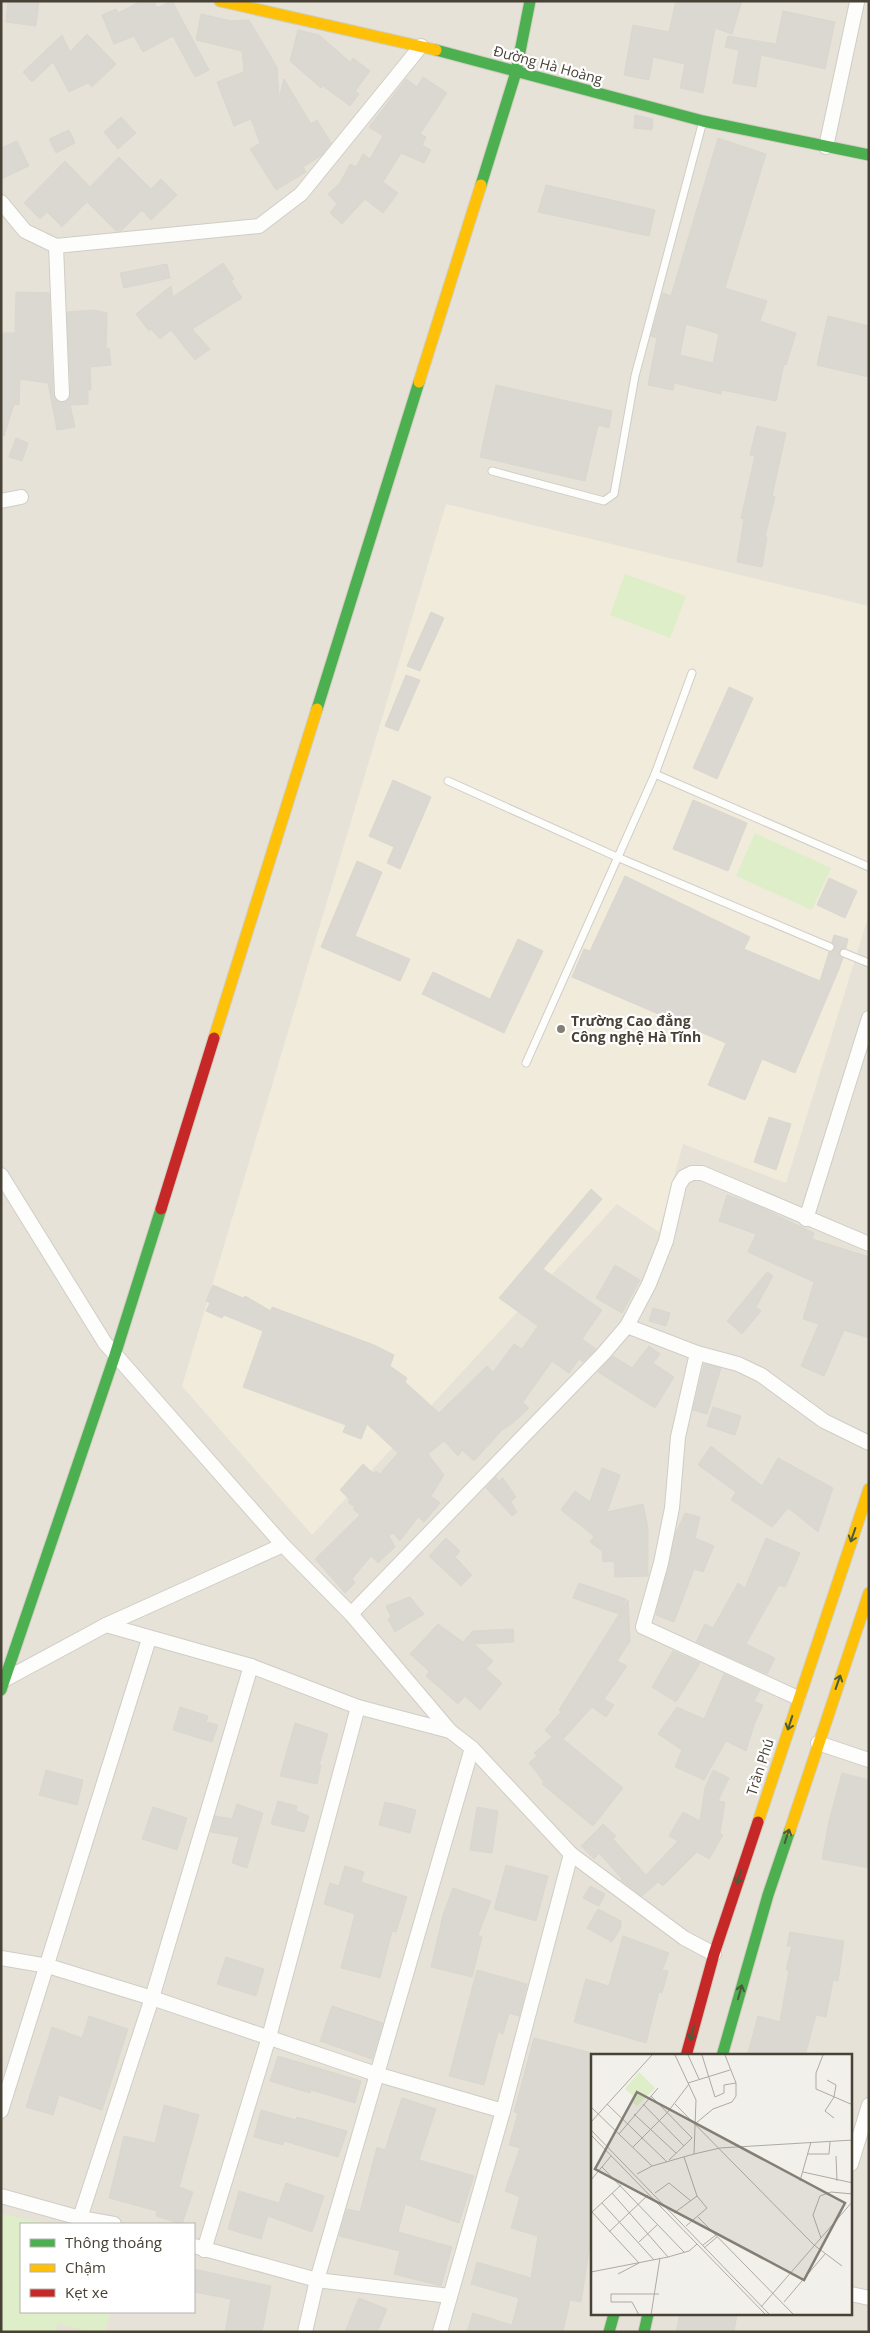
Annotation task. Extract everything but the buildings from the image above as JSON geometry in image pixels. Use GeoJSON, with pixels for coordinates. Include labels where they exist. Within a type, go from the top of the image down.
{"type":"FeatureCollection","features":[{"type":"Feature","properties":{"kind":"street","name":"Đường Hà Hoàng"},"geometry":{"type":"LineString","coordinates":[[220,1],[421,46],[703,121],[869,155]]}},
{"type":"Feature","properties":{"kind":"street"},"geometry":{"type":"LineString","coordinates":[[2,1682],[115,1354],[516,72],[530,1]]}},
{"type":"Feature","properties":{"kind":"street"},"geometry":{"type":"LineString","coordinates":[[826,147],[856,1],[869,4]]}},
{"type":"Feature","properties":{"kind":"street"},"geometry":{"type":"LineString","coordinates":[[1,202],[25,230],[56,246],[259,226],[301,194],[421,46]]}},
{"type":"Feature","properties":{"kind":"street"},"geometry":{"type":"LineString","coordinates":[[56,246],[62,394]]}},
{"type":"Feature","properties":{"kind":"street"},"geometry":{"type":"LineString","coordinates":[[1,501],[20,497]]}},
{"type":"Feature","properties":{"kind":"street"},"geometry":{"type":"LineString","coordinates":[[806,1219],[869,1018]]}},
{"type":"Feature","properties":{"kind":"street"},"geometry":{"type":"LineString","coordinates":[[350,1614],[603,1354],[627,1326],[648,1284],[666,1241],[679,1185],[684,1177],[692,1173],[702,1173],[806,1219],[869,1244]]}},
{"type":"Feature","properties":{"kind":"street"},"geometry":{"type":"LineString","coordinates":[[1,1174],[105,1343],[283,1545],[350,1614],[450,1731],[472,1748],[571,1854],[684,1938],[714,1954]]}},
{"type":"Feature","properties":{"kind":"street"},"geometry":{"type":"LineString","coordinates":[[627,1326],[697,1353],[738,1364],[761,1375],[824,1421],[869,1443]]}},
{"type":"Feature","properties":{"kind":"street"},"geometry":{"type":"LineString","coordinates":[[697,1353],[678,1437],[672,1508],[661,1563],[643,1627],[798,1698]]}},
{"type":"Feature","properties":{"kind":"street","name":"Trần Phú"},"geometry":{"type":"LineString","coordinates":[[687,2054],[714,1954],[869,1489]]}},
{"type":"Feature","properties":{"kind":"street"},"geometry":{"type":"LineString","coordinates":[[2,1682],[106,1625],[283,1545]]}},
{"type":"Feature","properties":{"kind":"street"},"geometry":{"type":"LineString","coordinates":[[723,2054],[768,1895],[869,1593]]}},
{"type":"Feature","properties":{"kind":"street"},"geometry":{"type":"LineString","coordinates":[[106,1625],[149,1639],[251,1666],[358,1707],[450,1731]]}},
{"type":"Feature","properties":{"kind":"street"},"geometry":{"type":"LineString","coordinates":[[1,2112],[149,1639]]}},
{"type":"Feature","properties":{"kind":"street"},"geometry":{"type":"LineString","coordinates":[[80,2218],[152,1998],[251,1666]]}},
{"type":"Feature","properties":{"kind":"street"},"geometry":{"type":"LineString","coordinates":[[358,1707],[269,2037],[199,2248],[317,2280],[450,2296]]}},
{"type":"Feature","properties":{"kind":"street"},"geometry":{"type":"LineString","coordinates":[[818,1743],[869,1760]]}},
{"type":"Feature","properties":{"kind":"street"},"geometry":{"type":"LineString","coordinates":[[305,2332],[317,2280],[472,1748]]}},
{"type":"Feature","properties":{"kind":"street"},"geometry":{"type":"LineString","coordinates":[[440,2332],[503,2111],[571,1854]]}},
{"type":"Feature","properties":{"kind":"street"},"geometry":{"type":"LineString","coordinates":[[1,1958],[48,1966],[152,1998],[376,2074],[503,2111]]}},
{"type":"Feature","properties":{"kind":"street"},"geometry":{"type":"LineString","coordinates":[[852,2161],[869,2105]]}},
{"type":"Feature","properties":{"kind":"street"},"geometry":{"type":"LineString","coordinates":[[1,2196],[80,2218],[108,2223]]}},
{"type":"Feature","properties":{"kind":"street"},"geometry":{"type":"LineString","coordinates":[[852,2294],[869,2298]]}},
{"type":"Feature","properties":{"kind":"street"},"geometry":{"type":"LineString","coordinates":[[608,2332],[613,2316]]}},
{"type":"Feature","properties":{"kind":"street"},"geometry":{"type":"LineString","coordinates":[[644,2332],[648,2316]]}},
{"type":"Feature","properties":{"kind":"lane"},"geometry":{"type":"LineString","coordinates":[[492,471],[604,500],[614,494],[635,376],[703,121]]}},
{"type":"Feature","properties":{"kind":"lane"},"geometry":{"type":"LineString","coordinates":[[526,1063],[655,774],[692,673]]}},
{"type":"Feature","properties":{"kind":"lane"},"geometry":{"type":"LineString","coordinates":[[655,774],[869,867]]}},
{"type":"Feature","properties":{"kind":"lane"},"geometry":{"type":"LineString","coordinates":[[448,781],[617,857],[830,947]]}},
{"type":"Feature","properties":{"kind":"lane"},"geometry":{"type":"LineString","coordinates":[[844,953],[869,963]]}},
{"type":"Feature","properties":{"kind":"shaded area"},"geometry":{"type":"Polygon","coordinates":[[[1,1],[869,1],[869,2325],[866,2332],[1,2332],[1,1]]]}},
{"type":"Feature","properties":{"kind":"shaded area","name":"Trường Cao đẳng Công nghệ Hà Tĩnh"},"geometry":{"type":"Polygon","coordinates":[[[446,504],[869,606],[869,914],[786,1183],[683,1144],[659,1232],[617,1204],[312,1535],[182,1386],[446,504]]]}},
{"type":"Feature","properties":{"kind":"green space"},"geometry":{"type":"Polygon","coordinates":[[[625,574],[686,596],[670,638],[610,615],[625,574]]]}},
{"type":"Feature","properties":{"kind":"green space"},"geometry":{"type":"Polygon","coordinates":[[[755,833],[831,868],[812,910],[736,876],[755,833]]]}},
{"type":"Feature","properties":{"kind":"green space"},"geometry":{"type":"Polygon","coordinates":[[[1,2214],[45,2223],[20,2223],[20,2313],[60,2313],[60,2315],[61,2313],[110,2313],[105,2332],[89,2332],[58,2323],[56,2332],[1,2332],[1,2214]]]}},
{"type":"Feature","properties":{"kind":"traffic: fast"},"geometry":{"type":"LineString","coordinates":[[481,185],[516,72],[530,1]]}},
{"type":"Feature","properties":{"kind":"traffic: fast"},"geometry":{"type":"LineString","coordinates":[[436,50],[703,121],[869,155]]}},
{"type":"Feature","properties":{"kind":"traffic: fast"},"geometry":{"type":"LineString","coordinates":[[317,709],[419,382]]}},
{"type":"Feature","properties":{"kind":"traffic: fast"},"geometry":{"type":"LineString","coordinates":[[1,1690],[115,1355],[161,1209]]}},
{"type":"Feature","properties":{"kind":"traffic: fast"},"geometry":{"type":"LineString","coordinates":[[723,2054],[768,1895],[790,1830]]}},
{"type":"Feature","properties":{"kind":"traffic: fast"},"geometry":{"type":"LineString","coordinates":[[609,2332],[613,2316]]}},
{"type":"Feature","properties":{"kind":"traffic: fast"},"geometry":{"type":"LineString","coordinates":[[644,2332],[648,2316]]}},
{"type":"Feature","properties":{"kind":"traffic: slow"},"geometry":{"type":"LineString","coordinates":[[220,1],[436,50]]}},
{"type":"Feature","properties":{"kind":"traffic: slow"},"geometry":{"type":"LineString","coordinates":[[419,382],[481,185]]}},
{"type":"Feature","properties":{"kind":"traffic: slow"},"geometry":{"type":"LineString","coordinates":[[214,1038],[317,709]]}},
{"type":"Feature","properties":{"kind":"traffic: slow"},"geometry":{"type":"LineString","coordinates":[[758,1822],[869,1489]]}},
{"type":"Feature","properties":{"kind":"traffic: slow"},"geometry":{"type":"LineString","coordinates":[[790,1830],[869,1593]]}},
{"type":"Feature","properties":{"kind":"traffic: jam"},"geometry":{"type":"LineString","coordinates":[[161,1209],[214,1038]]}},
{"type":"Feature","properties":{"kind":"traffic: jam"},"geometry":{"type":"LineString","coordinates":[[687,2054],[714,1954],[758,1822]]}},
{"type":"Feature","properties":{"kind":"place","name":"Trường Cao đẳng Công nghệ Hà Tĩnh"},"geometry":{"type":"Point","coordinates":[561,1029]}}]}
